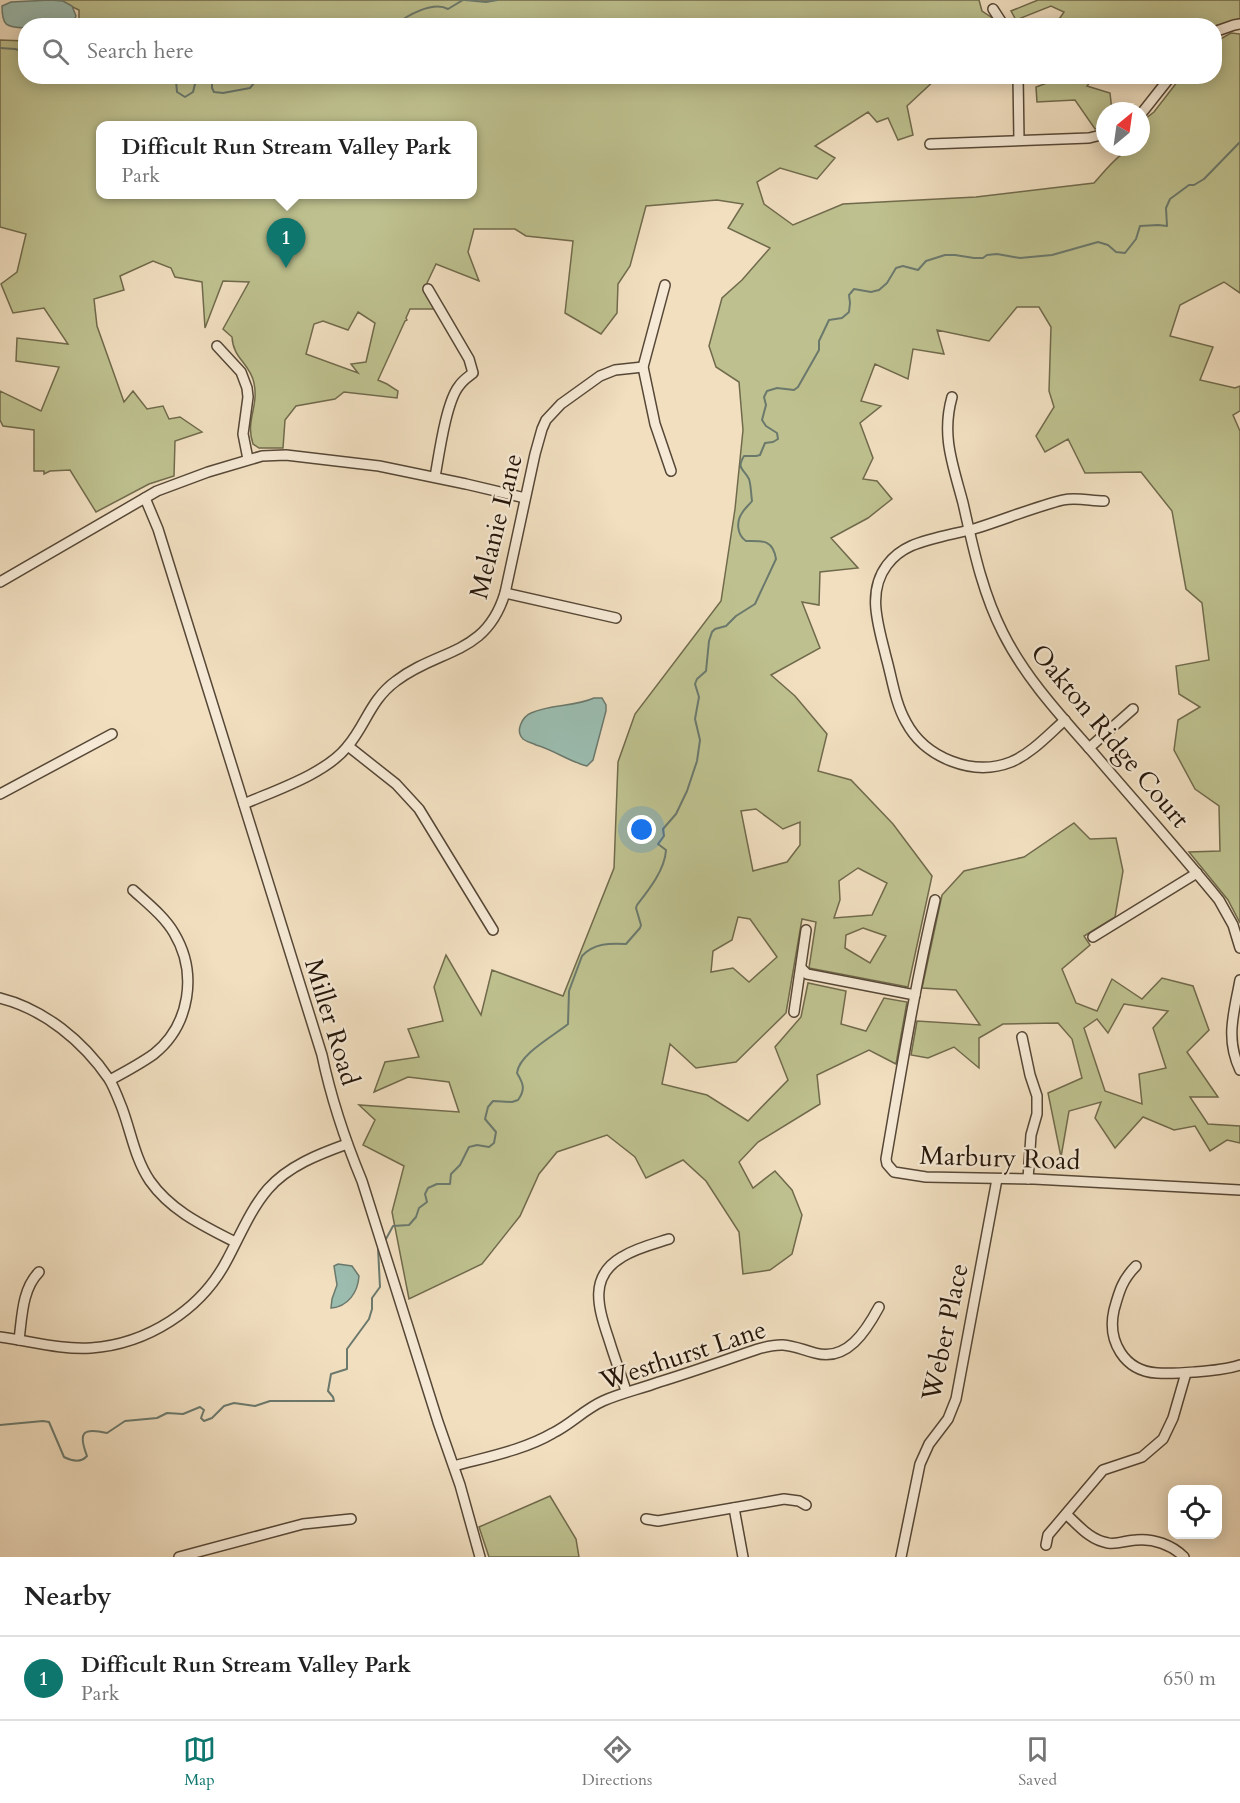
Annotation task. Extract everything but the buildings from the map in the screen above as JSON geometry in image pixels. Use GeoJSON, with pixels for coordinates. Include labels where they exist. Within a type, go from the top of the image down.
{"type":"FeatureCollection","features":[{"type":"Feature","properties":{"kind":"street"},"geometry":{"type":"LineString","coordinates":[[993,9],[999,18]]}},
{"type":"Feature","properties":{"kind":"street"},"geometry":{"type":"LineString","coordinates":[[1222,30],[1240,24]]}},
{"type":"Feature","properties":{"kind":"street"},"geometry":{"type":"LineString","coordinates":[[1017,84],[1019,140]]}},
{"type":"Feature","properties":{"kind":"street"},"geometry":{"type":"LineString","coordinates":[[1150,103],[1165,84]]}},
{"type":"Feature","properties":{"kind":"street"},"geometry":{"type":"LineString","coordinates":[[930,144],[1096,136]]}},
{"type":"Feature","properties":{"kind":"street"},"geometry":{"type":"LineString","coordinates":[[664,285],[644,368],[655,424],[671,471]]}},
{"type":"Feature","properties":{"kind":"street"},"geometry":{"type":"LineString","coordinates":[[428,289],[469,359],[473,373],[459,385],[454,393],[435,477]]}},
{"type":"Feature","properties":{"kind":"street"},"geometry":{"type":"LineString","coordinates":[[217,345],[234,362],[245,379],[248,396],[243,434],[248,459]]}},
{"type":"Feature","properties":{"kind":"street","name":"Melanie Lane"},"geometry":{"type":"LineString","coordinates":[[244,804],[334,760],[348,746],[370,710],[385,691],[408,673],[465,646],[482,634],[496,616],[505,594],[542,429],[553,411],[600,376],[615,370],[644,368]]}},
{"type":"Feature","properties":{"kind":"street","name":"Oakton Ridge Court"},"geometry":{"type":"LineString","coordinates":[[952,397],[947,421],[947,437],[988,597],[1004,634],[1032,680],[1197,873],[1227,912],[1240,948]]}},
{"type":"Feature","properties":{"kind":"street"},"geometry":{"type":"LineString","coordinates":[[1,578],[168,486],[248,459],[274,455],[379,466],[525,498]]}},
{"type":"Feature","properties":{"kind":"street","name":"Miller Road"},"geometry":{"type":"LineString","coordinates":[[145,498],[158,529],[322,1055],[347,1144],[362,1181],[454,1466],[480,1557]]}},
{"type":"Feature","properties":{"kind":"street"},"geometry":{"type":"LineString","coordinates":[[1065,720],[1022,756],[989,767],[964,765],[942,757],[920,741],[906,723],[898,701],[876,615],[875,601],[878,582],[893,558],[908,547],[1065,499],[1104,501]]}},
{"type":"Feature","properties":{"kind":"street"},"geometry":{"type":"LineString","coordinates":[[505,594],[616,618]]}},
{"type":"Feature","properties":{"kind":"street"},"geometry":{"type":"LineString","coordinates":[[1089,748],[1133,709]]}},
{"type":"Feature","properties":{"kind":"street"},"geometry":{"type":"LineString","coordinates":[[0,794],[112,734]]}},
{"type":"Feature","properties":{"kind":"street"},"geometry":{"type":"LineString","coordinates":[[348,746],[396,784],[419,809],[493,930]]}},
{"type":"Feature","properties":{"kind":"street"},"geometry":{"type":"LineString","coordinates":[[1093,937],[1197,873]]}},
{"type":"Feature","properties":{"kind":"street"},"geometry":{"type":"LineString","coordinates":[[110,1080],[140,1063],[162,1046],[179,1022],[187,997],[187,967],[183,951],[174,932],[133,890]]}},
{"type":"Feature","properties":{"kind":"street","name":"Marbury Road"},"geometry":{"type":"LineString","coordinates":[[935,900],[915,994],[886,1159],[890,1169],[898,1174],[926,1177],[1028,1179],[1240,1190]]}},
{"type":"Feature","properties":{"kind":"street"},"geometry":{"type":"LineString","coordinates":[[794,1012],[806,930]]}},
{"type":"Feature","properties":{"kind":"street"},"geometry":{"type":"LineString","coordinates":[[801,968],[807,974],[915,994]]}},
{"type":"Feature","properties":{"kind":"street"},"geometry":{"type":"LineString","coordinates":[[1240,980],[1231,1025],[1233,1053],[1240,1070]]}},
{"type":"Feature","properties":{"kind":"street"},"geometry":{"type":"LineString","coordinates":[[0,998],[20,1003],[64,1030],[93,1058],[110,1080],[140,1162],[157,1189],[188,1217],[235,1242]]}},
{"type":"Feature","properties":{"kind":"street"},"geometry":{"type":"LineString","coordinates":[[1022,1036],[1037,1096],[1037,1114],[1031,1135],[1028,1179]]}},
{"type":"Feature","properties":{"kind":"street"},"geometry":{"type":"LineString","coordinates":[[0,1337],[72,1348],[92,1348],[120,1343],[148,1334],[177,1317],[201,1296],[221,1270],[251,1214],[269,1188],[286,1173],[320,1154],[347,1144]]}},
{"type":"Feature","properties":{"kind":"street","name":"Weber Place"},"geometry":{"type":"LineString","coordinates":[[902,1557],[920,1464],[928,1444],[948,1419],[956,1399],[997,1179]]}},
{"type":"Feature","properties":{"kind":"street"},"geometry":{"type":"LineString","coordinates":[[626,1391],[598,1307],[600,1283],[609,1268],[622,1256],[669,1239]]}},
{"type":"Feature","properties":{"kind":"street"},"geometry":{"type":"LineString","coordinates":[[1136,1266],[1124,1279],[1112,1328],[1115,1343],[1127,1360],[1142,1369],[1158,1373],[1220,1371],[1240,1366]]}},
{"type":"Feature","properties":{"kind":"street"},"geometry":{"type":"LineString","coordinates":[[19,1340],[27,1290],[39,1272]]}},
{"type":"Feature","properties":{"kind":"street","name":"Westhurst Lane"},"geometry":{"type":"LineString","coordinates":[[454,1466],[538,1441],[593,1406],[626,1391],[775,1345],[792,1345],[820,1354],[836,1353],[858,1340],[879,1307]]}},
{"type":"Feature","properties":{"kind":"street"},"geometry":{"type":"LineString","coordinates":[[1046,1545],[1048,1535],[1102,1470],[1142,1457],[1163,1439],[1173,1418],[1186,1372]]}},
{"type":"Feature","properties":{"kind":"street"},"geometry":{"type":"LineString","coordinates":[[646,1519],[658,1521],[784,1499],[806,1504]]}},
{"type":"Feature","properties":{"kind":"street"},"geometry":{"type":"LineString","coordinates":[[734,1508],[743,1557]]}},
{"type":"Feature","properties":{"kind":"street"},"geometry":{"type":"LineString","coordinates":[[1066,1514],[1090,1537],[1110,1544],[1138,1539],[1158,1542],[1179,1552],[1184,1557]]}},
{"type":"Feature","properties":{"kind":"street"},"geometry":{"type":"LineString","coordinates":[[179,1557],[303,1524],[351,1519]]}},
{"type":"Feature","properties":{"kind":"green space"},"geometry":{"type":"Polygon","coordinates":[[[58,0],[979,0],[982,11],[992,18],[79,18],[79,10],[58,0]]]}},
{"type":"Feature","properties":{"kind":"green space"},"geometry":{"type":"Polygon","coordinates":[[[1038,0],[1240,0],[1240,19],[1222,24],[1222,18],[1060,18],[1064,12],[1051,6],[1021,18],[1015,18],[1011,11],[1038,0]]]}},
{"type":"Feature","properties":{"kind":"green space"},"geometry":{"type":"Polygon","coordinates":[[[1231,33],[1240,34],[1240,293],[1224,282],[1180,305],[1170,336],[1213,347],[1200,380],[1235,388],[1240,386],[1240,411],[1233,415],[1240,431],[1240,923],[1228,900],[1189,852],[1220,851],[1219,806],[1195,789],[1174,750],[1178,720],[1200,707],[1179,694],[1176,666],[1209,660],[1202,603],[1186,589],[1172,511],[1141,472],[1085,473],[1068,439],[1045,452],[1036,436],[1054,407],[1049,391],[1051,327],[1039,307],[1017,307],[989,341],[937,330],[944,354],[913,349],[908,379],[875,364],[861,401],[881,406],[860,423],[873,458],[863,479],[877,481],[892,499],[868,518],[831,538],[858,568],[820,572],[819,605],[802,602],[820,648],[771,675],[795,696],[827,734],[818,771],[851,780],[893,824],[932,876],[908,987],[809,968],[816,922],[802,919],[786,1013],[736,1062],[696,1068],[670,1044],[662,1084],[707,1095],[748,1121],[788,1080],[775,1047],[801,1017],[808,983],[846,991],[841,1024],[866,1031],[884,998],[907,1002],[896,1064],[869,1050],[817,1075],[820,1104],[758,1142],[739,1162],[753,1188],[775,1171],[792,1190],[802,1215],[792,1254],[770,1270],[743,1274],[739,1232],[706,1181],[683,1160],[646,1178],[635,1157],[607,1135],[557,1152],[539,1174],[520,1216],[482,1264],[409,1299],[392,1212],[404,1166],[363,1145],[375,1120],[359,1105],[459,1112],[449,1082],[408,1077],[374,1092],[385,1062],[419,1057],[408,1029],[443,1021],[434,987],[446,955],[481,1015],[492,970],[563,996],[614,868],[618,762],[635,714],[721,601],[735,509],[743,430],[739,382],[716,367],[709,346],[722,298],[742,280],[770,248],[728,228],[743,204],[717,200],[646,206],[630,266],[618,284],[617,313],[601,334],[565,313],[573,241],[526,236],[515,229],[474,229],[468,252],[479,281],[436,264],[427,283],[436,309],[410,309],[378,380],[398,391],[397,398],[344,392],[335,399],[296,406],[285,420],[283,448],[259,448],[253,444],[250,428],[255,399],[254,383],[249,370],[235,351],[232,337],[223,329],[249,282],[223,281],[205,328],[202,282],[175,277],[171,268],[153,261],[120,276],[124,290],[94,299],[97,326],[124,402],[133,391],[147,409],[163,406],[169,419],[180,417],[202,432],[175,441],[174,476],[149,484],[96,512],[70,470],[50,471],[44,474],[44,471],[34,471],[34,430],[3,426],[0,420],[0,391],[41,411],[59,367],[16,361],[17,338],[68,344],[44,308],[13,313],[1,284],[17,272],[26,234],[0,227],[0,40],[18,41],[18,84],[931,84],[907,106],[913,135],[898,140],[888,118],[877,122],[868,112],[815,146],[835,158],[817,179],[780,168],[757,182],[764,204],[793,225],[843,204],[976,197],[1094,183],[1120,156],[1150,156],[1150,115],[1176,84],[1222,84],[1222,38],[1231,33]],[[358,312],[348,330],[323,321],[314,324],[306,354],[358,373],[351,364],[366,362],[375,323],[358,312]],[[756,809],[741,811],[753,871],[787,862],[800,845],[800,822],[783,829],[756,809]],[[858,868],[839,881],[840,900],[834,918],[872,915],[887,883],[858,868]],[[738,917],[732,940],[713,951],[711,972],[733,968],[749,982],[777,957],[750,919],[738,917]],[[863,928],[846,935],[845,948],[870,963],[886,936],[863,928]]]}},
{"type":"Feature","properties":{"kind":"green space"},"geometry":{"type":"Polygon","coordinates":[[[1044,84],[1089,84],[1087,86],[1110,93],[1111,102],[1096,102],[1095,129],[1075,100],[1037,102],[1036,87],[1044,84]]]}},
{"type":"Feature","properties":{"kind":"green space"},"geometry":{"type":"Polygon","coordinates":[[[1074,823],[1090,839],[1116,838],[1123,871],[1115,917],[1084,936],[1090,945],[1062,969],[1076,1003],[1097,1011],[1112,979],[1142,999],[1162,978],[1193,986],[1209,1030],[1187,1052],[1218,1097],[1190,1097],[1208,1124],[1240,1126],[1240,1143],[1227,1140],[1210,1151],[1195,1126],[1174,1130],[1143,1117],[1115,1148],[1095,1118],[1101,1102],[1069,1111],[1061,1157],[1048,1093],[1082,1078],[1072,1039],[1058,1023],[1003,1024],[979,1038],[979,1068],[954,1047],[928,1058],[911,1055],[917,1021],[980,1025],[956,990],[922,988],[942,895],[964,871],[1024,857],[1074,823]],[[1124,1004],[1108,1033],[1097,1019],[1084,1028],[1105,1091],[1142,1104],[1139,1074],[1166,1068],[1153,1028],[1168,1011],[1124,1004]]]}},
{"type":"Feature","properties":{"kind":"green space"},"geometry":{"type":"Polygon","coordinates":[[[550,1496],[576,1539],[579,1557],[489,1557],[479,1527],[550,1496]]]}},
{"type":"Feature","properties":{"kind":"shaded area"},"geometry":{"type":"Polygon","coordinates":[[[63,1],[72,6],[76,16],[75,18],[18,18],[18,27],[13,27],[4,21],[2,6],[11,2],[63,1]]]}},
{"type":"Feature","properties":{"kind":"shaded area"},"geometry":{"type":"Polygon","coordinates":[[[602,698],[606,711],[593,760],[587,766],[528,742],[521,736],[521,725],[531,713],[602,698]]]}},
{"type":"Feature","properties":{"kind":"shaded area"},"geometry":{"type":"Polygon","coordinates":[[[338,1264],[352,1266],[359,1276],[351,1298],[342,1305],[331,1308],[337,1285],[334,1266],[338,1264]]]}},
{"type":"Feature","properties":{"kind":"waterway"},"geometry":{"type":"LineString","coordinates":[[406,18],[428,8],[448,9],[463,0]]}},
{"type":"Feature","properties":{"kind":"waterway"},"geometry":{"type":"LineString","coordinates":[[465,0],[486,2],[497,0]]}},
{"type":"Feature","properties":{"kind":"waterway"},"geometry":{"type":"LineString","coordinates":[[0,48],[18,50]]}},
{"type":"Feature","properties":{"kind":"waterway"},"geometry":{"type":"LineString","coordinates":[[176,84],[177,92],[185,97],[193,92],[195,84]]}},
{"type":"Feature","properties":{"kind":"waterway"},"geometry":{"type":"LineString","coordinates":[[212,84],[214,92],[223,93],[250,88],[253,84]]}},
{"type":"Feature","properties":{"kind":"waterway"},"geometry":{"type":"LineString","coordinates":[[386,1239],[393,1226],[409,1225],[416,1217],[419,1208],[427,1202],[425,1194],[428,1188],[437,1184],[450,1184],[451,1174],[460,1165],[469,1147],[477,1145],[489,1147],[494,1143],[496,1132],[485,1119],[488,1107],[493,1101],[518,1100],[523,1089],[517,1073],[519,1066],[531,1052],[568,1024],[569,991],[582,956],[597,946],[626,944],[640,928],[637,905],[663,865],[666,850],[658,844],[664,836],[663,829],[676,814],[687,791],[697,761],[700,740],[695,719],[699,697],[695,684],[706,671],[712,632],[726,626],[736,616],[755,604],[776,559],[775,552],[766,542],[746,541],[738,528],[740,517],[752,501],[750,481],[742,469],[742,460],[744,456],[760,455],[765,443],[778,439],[777,433],[766,426],[762,420],[766,405],[764,397],[767,391],[777,388],[794,390],[798,387],[819,350],[819,341],[829,320],[842,318],[849,312],[849,295],[854,289],[871,292],[879,290],[887,283],[896,268],[903,266],[918,270],[926,261],[945,255],[983,258],[997,254],[1020,258],[1052,255],[1098,242],[1108,245],[1116,252],[1125,253],[1136,239],[1140,226],[1167,226],[1166,208],[1170,199],[1189,185],[1194,185],[1204,179],[1240,142]]}},
{"type":"Feature","properties":{"kind":"waterway"},"geometry":{"type":"LineString","coordinates":[[0,1425],[49,1422],[64,1457],[79,1460],[87,1456],[83,1442],[84,1434],[92,1431],[107,1433],[125,1421],[157,1418],[167,1413],[183,1414],[200,1407],[204,1410],[201,1418],[204,1421],[212,1418],[224,1406],[234,1403],[255,1406],[270,1401],[334,1401],[328,1391],[331,1374],[347,1369],[347,1349],[369,1319],[372,1298],[380,1287],[378,1248]]}},
{"type":"Feature","properties":{"kind":"place","name":"Difficult Run Stream Valley Park"},"geometry":{"type":"Point","coordinates":[286,268]}}]}
